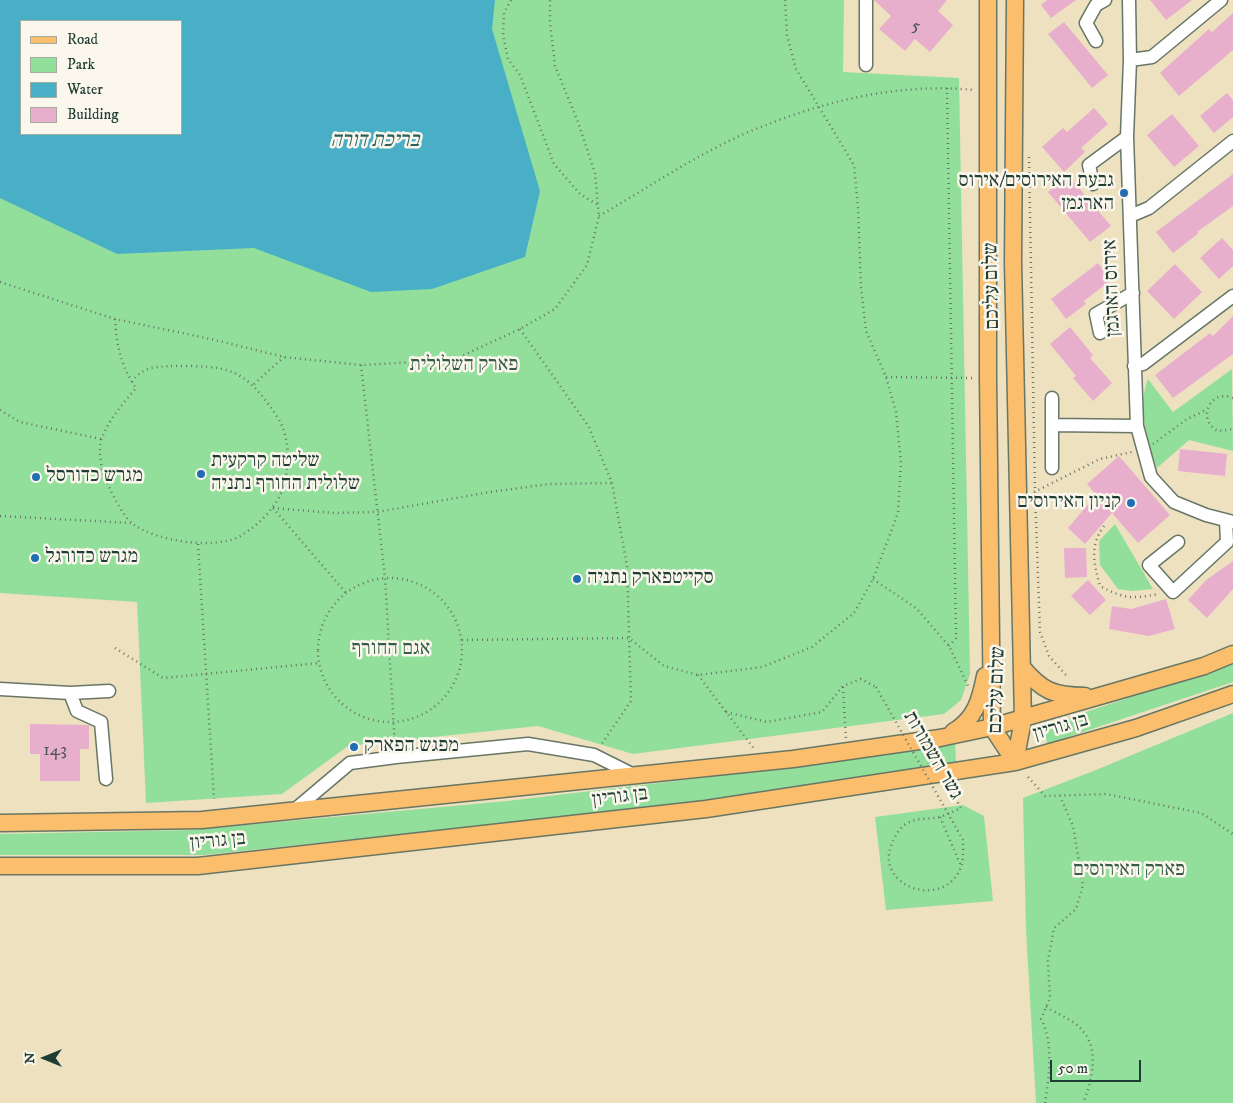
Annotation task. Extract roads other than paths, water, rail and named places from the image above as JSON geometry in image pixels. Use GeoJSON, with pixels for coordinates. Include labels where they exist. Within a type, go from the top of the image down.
{"type":"FeatureCollection","features":[{"type":"Feature","properties":{"kind":"main road","name":"שלום עליכם"},"geometry":{"type":"LineString","coordinates":[[988,0],[988,378],[992,727],[1015,762]]}},
{"type":"Feature","properties":{"kind":"main road","name":"שלום עליכם"},"geometry":{"type":"LineString","coordinates":[[1015,0],[1014,262],[1023,720],[1015,762]]}},
{"type":"Feature","properties":{"kind":"main road"},"geometry":{"type":"LineString","coordinates":[[940,738],[969,720],[978,707],[991,650]]}},
{"type":"Feature","properties":{"kind":"main road","name":"בן גוריון"},"geometry":{"type":"LineString","coordinates":[[0,823],[202,820],[292,812],[632,774],[763,762],[847,751],[940,738],[1023,720],[1204,666],[1233,654]]}},
{"type":"Feature","properties":{"kind":"main road"},"geometry":{"type":"LineString","coordinates":[[1022,667],[1036,683],[1048,691],[1068,696],[1098,697]]}},
{"type":"Feature","properties":{"kind":"main road","name":"בן גוריון"},"geometry":{"type":"LineString","coordinates":[[0,866],[198,866],[647,817],[942,775],[1015,762],[1136,728],[1233,694]]}},
{"type":"Feature","properties":{"kind":"street"},"geometry":{"type":"LineString","coordinates":[[866,0],[866,65]]}},
{"type":"Feature","properties":{"kind":"street"},"geometry":{"type":"LineString","coordinates":[[1096,41],[1086,24],[1096,5],[1105,0]]}},
{"type":"Feature","properties":{"kind":"street","name":"אירוס הארגמן"},"geometry":{"type":"LineString","coordinates":[[1129,0],[1130,60],[1127,137],[1137,426],[1151,477],[1174,502],[1206,515],[1229,521]]}},
{"type":"Feature","properties":{"kind":"street"},"geometry":{"type":"LineString","coordinates":[[1130,60],[1152,57],[1221,0]]}},
{"type":"Feature","properties":{"kind":"street"},"geometry":{"type":"LineString","coordinates":[[1093,184],[1088,165],[1127,137]]}},
{"type":"Feature","properties":{"kind":"street"},"geometry":{"type":"LineString","coordinates":[[1130,216],[1149,208],[1233,141]]}},
{"type":"Feature","properties":{"kind":"street"},"geometry":{"type":"LineString","coordinates":[[1100,333],[1096,314],[1132,293]]}},
{"type":"Feature","properties":{"kind":"street"},"geometry":{"type":"LineString","coordinates":[[1134,366],[1143,364],[1233,296]]}},
{"type":"Feature","properties":{"kind":"street"},"geometry":{"type":"LineString","coordinates":[[1052,398],[1052,468]]}},
{"type":"Feature","properties":{"kind":"street"},"geometry":{"type":"LineString","coordinates":[[1052,425],[1137,426]]}},
{"type":"Feature","properties":{"kind":"street"},"geometry":{"type":"LineString","coordinates":[[1178,542],[1149,565],[1172,592],[1227,542],[1229,521]]}},
{"type":"Feature","properties":{"kind":"street"},"geometry":{"type":"LineString","coordinates":[[0,689],[70,693],[109,691]]}},
{"type":"Feature","properties":{"kind":"street"},"geometry":{"type":"LineString","coordinates":[[70,693],[77,710],[100,722],[106,779]]}},
{"type":"Feature","properties":{"kind":"street"},"geometry":{"type":"LineString","coordinates":[[292,812],[350,763],[396,757],[528,744],[594,755],[632,774]]}},
{"type":"Feature","properties":{"kind":"water","name":"בריכת דורה"},"geometry":{"type":"Polygon","coordinates":[[[0,0],[495,0],[492,29],[540,191],[525,257],[432,289],[371,292],[254,248],[117,254],[0,198],[0,0]]]}},
{"type":"Feature","properties":{"kind":"place","name":"גבעת האירוסים/אירוס הארגמן"},"geometry":{"type":"Point","coordinates":[1124,193]}},
{"type":"Feature","properties":{"kind":"place","name":"שליטה קרקעית שלולית החורף נתניה"},"geometry":{"type":"Point","coordinates":[201,474]}},
{"type":"Feature","properties":{"kind":"place","name":"מגרש כדורסל"},"geometry":{"type":"Point","coordinates":[36,477]}},
{"type":"Feature","properties":{"kind":"place","name":"קניון האירוסים"},"geometry":{"type":"Point","coordinates":[1131,503]}},
{"type":"Feature","properties":{"kind":"place","name":"מגרש כדורגל"},"geometry":{"type":"Point","coordinates":[35,558]}},
{"type":"Feature","properties":{"kind":"place","name":"סקייטפארק נתניה"},"geometry":{"type":"Point","coordinates":[577,579]}},
{"type":"Feature","properties":{"kind":"place","name":"מפגש הפארק"},"geometry":{"type":"Point","coordinates":[354,747]}},
{"type":"Feature","properties":{"kind":"park label","name":"פארק השלולית"},"geometry":{"type":"Point","coordinates":[464,366]}},
{"type":"Feature","properties":{"kind":"park label","name":"אגם החורף"},"geometry":{"type":"Point","coordinates":[391,650]}},
{"type":"Feature","properties":{"kind":"park label","name":"פארק האירוסים"},"geometry":{"type":"Point","coordinates":[1129,871]}}]}
